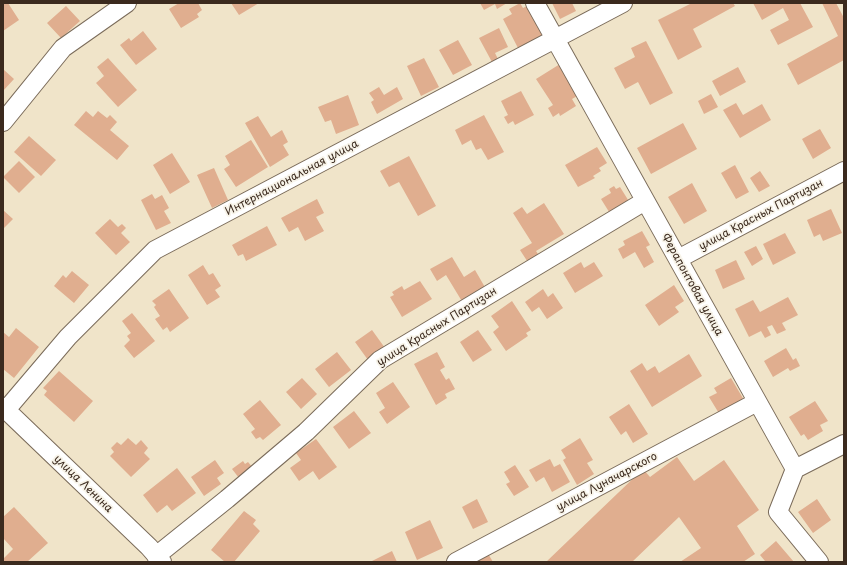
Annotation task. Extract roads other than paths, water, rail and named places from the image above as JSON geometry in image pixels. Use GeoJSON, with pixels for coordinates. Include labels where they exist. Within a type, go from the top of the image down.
{"type":"FeatureCollection","features":[{"type":"Feature","properties":{"kind":"street"},"geometry":{"type":"LineString","coordinates":[[3,122],[63,48],[127,3]]}},
{"type":"Feature","properties":{"kind":"street","name":"Ферапонтовая улица"},"geometry":{"type":"LineString","coordinates":[[535,3],[795,469]]}},
{"type":"Feature","properties":{"kind":"street","name":"Интернациональная улица"},"geometry":{"type":"LineString","coordinates":[[5,408],[68,337],[155,250],[623,3]]}},
{"type":"Feature","properties":{"kind":"street","name":"улица Красных Партизан"},"geometry":{"type":"LineString","coordinates":[[678,259],[844,171]]}},
{"type":"Feature","properties":{"kind":"street","name":"улица Красных Партизан"},"geometry":{"type":"LineString","coordinates":[[159,559],[306,432],[380,360],[645,200]]}},
{"type":"Feature","properties":{"kind":"street","name":"улица Луначарского"},"geometry":{"type":"LineString","coordinates":[[456,562],[757,402]]}},
{"type":"Feature","properties":{"kind":"street","name":"улица Ленина"},"geometry":{"type":"LineString","coordinates":[[5,408],[149,547],[159,559]]}},
{"type":"Feature","properties":{"kind":"street"},"geometry":{"type":"LineString","coordinates":[[819,562],[778,512],[795,469],[844,444]]}}]}
